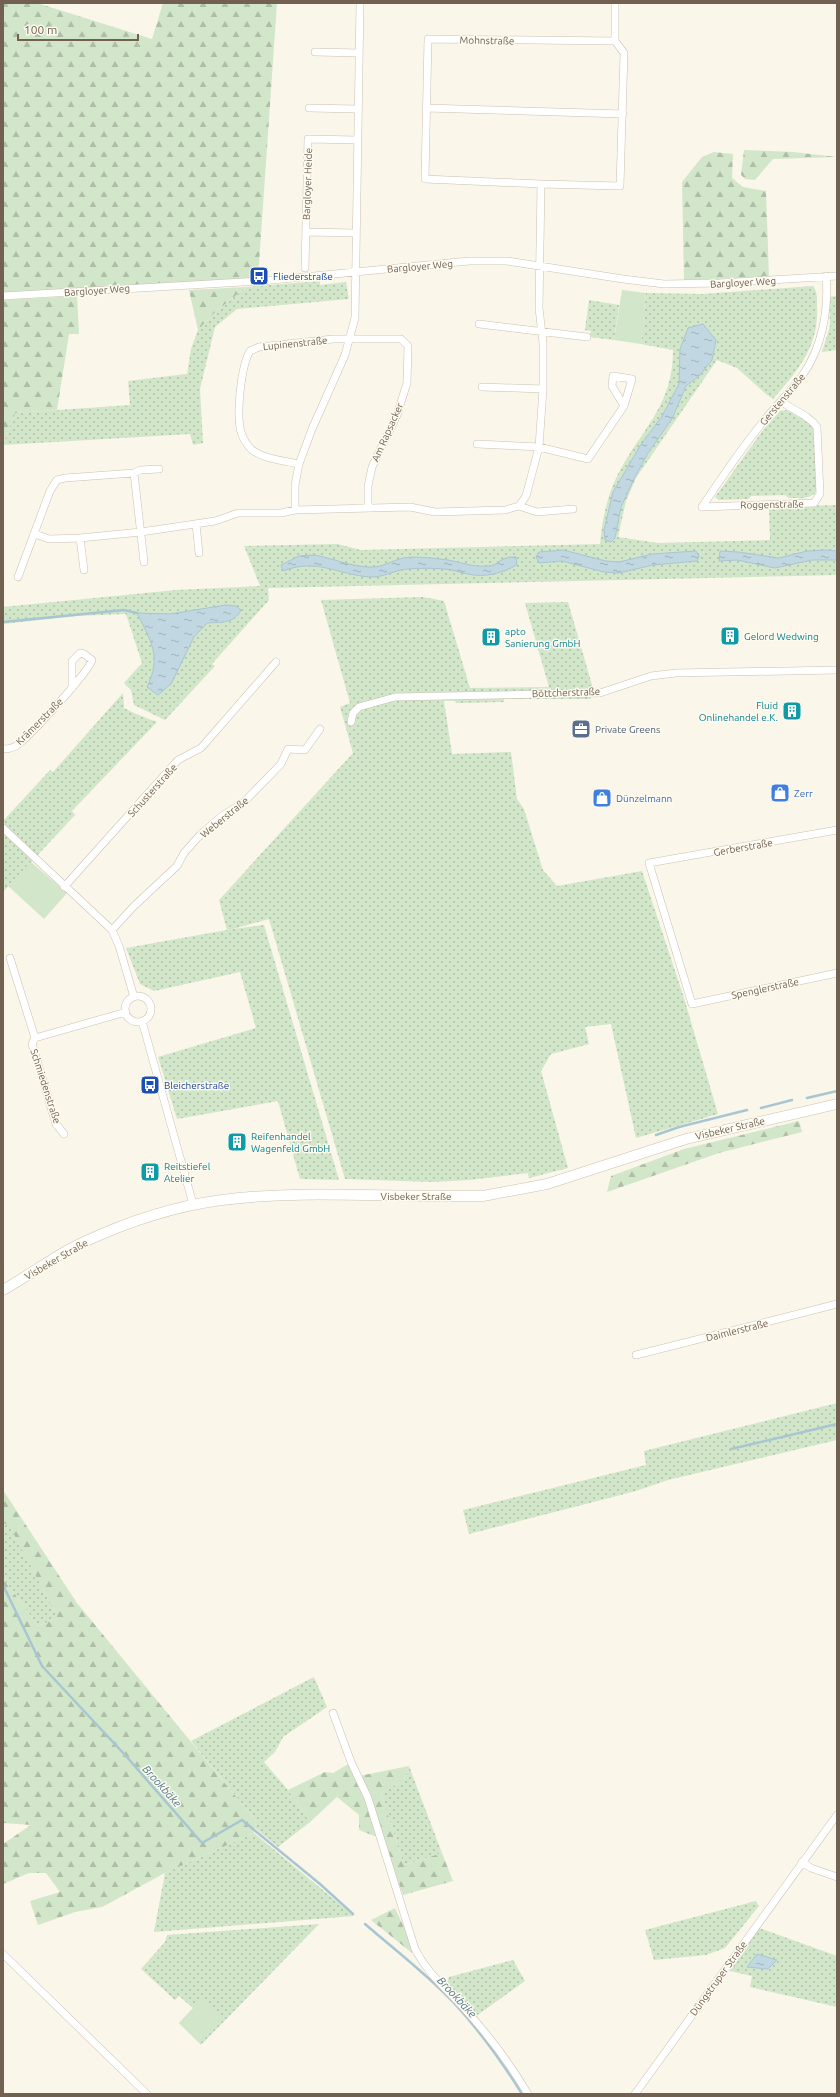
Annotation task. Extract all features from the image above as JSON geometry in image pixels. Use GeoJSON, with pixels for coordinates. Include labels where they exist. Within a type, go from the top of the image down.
{"type":"FeatureCollection","features":[{"type":"Feature","properties":{"kind":"main road","name":"Visbeker Straße"},"geometry":{"type":"LineString","coordinates":[[3,1290],[83,1242],[144,1219],[194,1204],[223,1200],[287,1196],[483,1196],[510,1192],[572,1177],[686,1139],[837,1104]]}},
{"type":"Feature","properties":{"kind":"street"},"geometry":{"type":"LineString","coordinates":[[295,510],[295,485],[299,464],[350,340],[355,318],[356,295],[354,272],[360,3]]}},
{"type":"Feature","properties":{"kind":"street","name":"Mohnstraße"},"geometry":{"type":"LineString","coordinates":[[615,5],[615,41],[624,53],[620,186],[425,179],[428,39],[615,41]]}},
{"type":"Feature","properties":{"kind":"street"},"geometry":{"type":"LineString","coordinates":[[315,52],[359,53]]}},
{"type":"Feature","properties":{"kind":"street"},"geometry":{"type":"LineString","coordinates":[[309,108],[358,109]]}},
{"type":"Feature","properties":{"kind":"street"},"geometry":{"type":"LineString","coordinates":[[426,108],[623,114]]}},
{"type":"Feature","properties":{"kind":"street","name":"Bargloyer Heide"},"geometry":{"type":"LineString","coordinates":[[305,268],[308,139],[357,140]]}},
{"type":"Feature","properties":{"kind":"street"},"geometry":{"type":"LineString","coordinates":[[520,506],[526,496],[539,447],[543,389],[541,332],[541,184]]}},
{"type":"Feature","properties":{"kind":"street","name":"Bargloyer Heide"},"geometry":{"type":"LineString","coordinates":[[306,232],[355,233]]}},
{"type":"Feature","properties":{"kind":"street","name":"Bargloyer Weg"},"geometry":{"type":"LineString","coordinates":[[3,296],[258,281],[469,261],[507,261],[664,284],[720,283],[837,276]]}},
{"type":"Feature","properties":{"kind":"street","name":"Gerstenstraße"},"geometry":{"type":"LineString","coordinates":[[702,507],[740,451],[802,375],[812,359],[819,343],[828,293],[826,276]]}},
{"type":"Feature","properties":{"kind":"street"},"geometry":{"type":"LineString","coordinates":[[479,324],[587,337]]}},
{"type":"Feature","properties":{"kind":"street","name":"Lupinenstraße"},"geometry":{"type":"LineString","coordinates":[[299,464],[259,454],[251,449],[242,436],[240,426],[241,385],[249,354],[253,349],[259,347],[333,339],[350,340]]}},
{"type":"Feature","properties":{"kind":"street","name":"Am Rapsacker"},"geometry":{"type":"LineString","coordinates":[[350,340],[402,339],[408,346],[407,383],[397,415],[372,467],[368,486],[368,508]]}},
{"type":"Feature","properties":{"kind":"street"},"geometry":{"type":"LineString","coordinates":[[482,387],[543,389]]}},
{"type":"Feature","properties":{"kind":"street","name":"Roggenstraße"},"geometry":{"type":"LineString","coordinates":[[702,507],[814,503],[820,494],[817,427],[812,420],[790,409],[780,401]]}},
{"type":"Feature","properties":{"kind":"street"},"geometry":{"type":"LineString","coordinates":[[477,444],[539,447],[588,459],[624,406]]}},
{"type":"Feature","properties":{"kind":"street"},"geometry":{"type":"LineString","coordinates":[[18,577],[50,491],[57,480],[65,478],[134,473],[140,470],[159,469]]}},
{"type":"Feature","properties":{"kind":"street"},"geometry":{"type":"LineString","coordinates":[[134,473],[144,562]]}},
{"type":"Feature","properties":{"kind":"street"},"geometry":{"type":"LineString","coordinates":[[35,534],[49,539],[80,538],[141,532],[215,521],[238,513],[281,513],[295,510],[410,507],[436,512],[505,510],[520,506],[537,512],[573,509]]}},
{"type":"Feature","properties":{"kind":"street"},"geometry":{"type":"LineString","coordinates":[[196,524],[199,553]]}},
{"type":"Feature","properties":{"kind":"street"},"geometry":{"type":"LineString","coordinates":[[80,538],[84,570]]}},
{"type":"Feature","properties":{"kind":"street","name":"Krämerstraße"},"geometry":{"type":"LineString","coordinates":[[3,749],[19,744],[72,688],[90,666],[92,660],[80,652],[72,661],[72,688]]}},
{"type":"Feature","properties":{"kind":"street","name":"Schusterstraße"},"geometry":{"type":"LineString","coordinates":[[64,887],[178,760],[201,748],[276,662]]}},
{"type":"Feature","properties":{"kind":"street","name":"Böttcherstraße"},"geometry":{"type":"LineString","coordinates":[[351,722],[353,713],[359,707],[394,697],[600,692],[651,676],[683,673],[837,670]]}},
{"type":"Feature","properties":{"kind":"street","name":"Weberstraße"},"geometry":{"type":"LineString","coordinates":[[112,930],[134,906],[177,866],[184,853],[200,835],[222,816],[250,796],[281,764],[288,749],[305,750],[320,729]]}},
{"type":"Feature","properties":{"kind":"street"},"geometry":{"type":"LineString","coordinates":[[3,828],[64,887],[112,930],[119,946],[134,996]]}},
{"type":"Feature","properties":{"kind":"street","name":"Gerberstraße"},"geometry":{"type":"LineString","coordinates":[[692,1004],[649,863],[837,830]]}},
{"type":"Feature","properties":{"kind":"street","name":"Schmiedenstraße"},"geometry":{"type":"LineString","coordinates":[[10,958],[35,1038],[32,1044],[56,1124],[64,1134]]}},
{"type":"Feature","properties":{"kind":"street","name":"Spenglerstraße"},"geometry":{"type":"LineString","coordinates":[[692,1004],[837,973]]}},
{"type":"Feature","properties":{"kind":"street"},"geometry":{"type":"LineString","coordinates":[[134,996],[146,998],[151,1005],[149,1016],[142,1021],[131,1019],[126,1012],[128,1001],[134,996]]}},
{"type":"Feature","properties":{"kind":"street","name":"Schmiedenstraße"},"geometry":{"type":"LineString","coordinates":[[35,1038],[126,1012]]}},
{"type":"Feature","properties":{"kind":"street"},"geometry":{"type":"LineString","coordinates":[[142,1021],[194,1204]]}},
{"type":"Feature","properties":{"kind":"street","name":"Daimlerstraße"},"geometry":{"type":"LineString","coordinates":[[636,1355],[837,1304]]}},
{"type":"Feature","properties":{"kind":"street"},"geometry":{"type":"LineString","coordinates":[[333,1713],[351,1762],[368,1798],[415,1949],[425,1968],[487,2035],[511,2067],[528,2094]]}},
{"type":"Feature","properties":{"kind":"street","name":"Düngstruper Straße"},"geometry":{"type":"LineString","coordinates":[[635,2094],[837,1815]]}},
{"type":"Feature","properties":{"kind":"street"},"geometry":{"type":"LineString","coordinates":[[802,1862],[811,1868],[837,1877]]}},
{"type":"Feature","properties":{"kind":"street"},"geometry":{"type":"LineString","coordinates":[[3,1954],[147,2094]]}},
{"type":"Feature","properties":{"kind":"green space"},"geometry":{"type":"Polygon","coordinates":[[[3,3],[37,3],[152,39],[163,3],[277,3],[258,278],[3,293],[3,3]]]}},
{"type":"Feature","properties":{"kind":"green space"},"geometry":{"type":"Polygon","coordinates":[[[744,150],[793,152],[837,157],[773,159],[755,180],[745,179],[741,175],[744,150]]]}},
{"type":"Feature","properties":{"kind":"green space"},"geometry":{"type":"Polygon","coordinates":[[[714,152],[733,154],[732,178],[743,187],[766,191],[769,277],[684,280],[682,182],[702,157],[714,152]]]}},
{"type":"Feature","properties":{"kind":"green space"},"geometry":{"type":"Polygon","coordinates":[[[320,281],[320,285],[346,282],[349,299],[237,309],[215,327],[200,389],[203,443],[193,445],[190,434],[3,445],[15,413],[130,405],[128,381],[187,374],[191,349],[198,330],[213,314],[246,287],[320,281]]]}},
{"type":"Feature","properties":{"kind":"green space"},"geometry":{"type":"Polygon","coordinates":[[[813,286],[817,296],[817,321],[811,346],[791,378],[773,399],[737,368],[717,360],[636,478],[626,501],[618,537],[658,543],[770,540],[769,507],[837,505],[837,575],[268,588],[269,600],[212,664],[215,666],[165,720],[134,705],[131,690],[124,683],[142,663],[126,614],[77,616],[3,624],[3,607],[176,590],[260,586],[244,546],[337,544],[361,550],[600,544],[606,508],[614,482],[627,458],[662,402],[668,387],[672,370],[673,350],[641,344],[646,293],[703,294],[813,286]],[[680,349],[679,384],[662,416],[640,446],[613,492],[615,538],[621,507],[635,477],[648,453],[672,419],[686,386],[699,376],[680,349]]]}},
{"type":"Feature","properties":{"kind":"green space"},"geometry":{"type":"Polygon","coordinates":[[[246,287],[213,314],[198,330],[189,290],[246,287]]]}},
{"type":"Feature","properties":{"kind":"green space"},"geometry":{"type":"Polygon","coordinates":[[[837,288],[837,350],[822,352],[830,326],[829,297],[836,296],[837,288]]]}},
{"type":"Feature","properties":{"kind":"green space"},"geometry":{"type":"Polygon","coordinates":[[[622,290],[646,293],[641,344],[614,340],[622,290]]]}},
{"type":"Feature","properties":{"kind":"green space"},"geometry":{"type":"Polygon","coordinates":[[[77,296],[79,334],[69,334],[57,410],[15,413],[3,445],[3,300],[77,296]]]}},
{"type":"Feature","properties":{"kind":"green space"},"geometry":{"type":"Polygon","coordinates":[[[589,300],[619,305],[614,340],[590,337],[591,331],[585,330],[589,300]]]}},
{"type":"Feature","properties":{"kind":"green space"},"geometry":{"type":"Polygon","coordinates":[[[786,410],[811,423],[814,429],[817,491],[811,496],[800,498],[789,498],[785,495],[751,496],[748,499],[719,500],[715,497],[763,430],[780,411],[786,410]]]}},
{"type":"Feature","properties":{"kind":"green space"},"geometry":{"type":"Polygon","coordinates":[[[423,597],[444,601],[470,688],[549,687],[525,603],[568,602],[592,685],[591,699],[504,699],[504,702],[456,703],[455,701],[444,701],[452,754],[511,752],[517,799],[524,809],[543,870],[557,886],[642,871],[684,998],[718,1114],[636,1138],[611,1024],[585,1027],[589,1044],[551,1054],[541,1071],[568,1168],[529,1178],[528,1173],[469,1180],[432,1182],[345,1179],[269,919],[233,929],[264,925],[339,1180],[300,1179],[278,1101],[177,1119],[158,1057],[256,1028],[240,972],[154,991],[140,984],[126,948],[227,930],[219,900],[353,753],[340,707],[350,703],[321,600],[423,597]]]}},
{"type":"Feature","properties":{"kind":"green space"},"geometry":{"type":"Polygon","coordinates":[[[123,693],[124,708],[157,722],[72,811],[75,815],[3,892],[3,821],[50,770],[53,772],[123,693]]]}},
{"type":"Feature","properties":{"kind":"green space"},"geometry":{"type":"Polygon","coordinates":[[[31,862],[67,893],[44,919],[8,886],[31,862]]]}},
{"type":"Feature","properties":{"kind":"green space"},"geometry":{"type":"Polygon","coordinates":[[[799,1121],[802,1132],[719,1153],[607,1192],[611,1176],[684,1149],[799,1121]]]}},
{"type":"Feature","properties":{"kind":"green space"},"geometry":{"type":"Polygon","coordinates":[[[837,1403],[837,1440],[668,1480],[636,1491],[469,1534],[463,1510],[646,1465],[644,1451],[837,1403]]]}},
{"type":"Feature","properties":{"kind":"green space"},"geometry":{"type":"Polygon","coordinates":[[[3,1490],[77,1603],[256,1821],[254,1833],[165,1873],[102,1907],[75,1912],[38,1925],[30,1901],[60,1892],[46,1873],[29,1873],[3,1884],[3,1844],[31,1825],[3,1823],[3,1578],[38,1626],[58,1618],[9,1525],[3,1523],[3,1490]]]}},
{"type":"Feature","properties":{"kind":"green space"},"geometry":{"type":"Polygon","coordinates":[[[3,1523],[9,1524],[58,1618],[38,1626],[3,1578],[3,1523]]]}},
{"type":"Feature","properties":{"kind":"green space"},"geometry":{"type":"Polygon","coordinates":[[[314,1677],[327,1707],[283,1737],[275,1752],[264,1762],[288,1790],[310,1822],[278,1847],[255,1828],[256,1821],[191,1741],[314,1677]]]}},
{"type":"Feature","properties":{"kind":"green space"},"geometry":{"type":"Polygon","coordinates":[[[350,1763],[366,1799],[377,1837],[359,1830],[359,1815],[337,1797],[310,1822],[288,1790],[325,1772],[333,1773],[350,1763]]]}},
{"type":"Feature","properties":{"kind":"green space"},"geometry":{"type":"Polygon","coordinates":[[[409,1766],[442,1853],[404,1865],[381,1793],[404,1780],[409,1766]]]}},
{"type":"Feature","properties":{"kind":"green space"},"geometry":{"type":"Polygon","coordinates":[[[409,1766],[404,1780],[381,1793],[404,1865],[442,1853],[453,1881],[403,1895],[369,1798],[359,1776],[409,1766]]]}},
{"type":"Feature","properties":{"kind":"green space"},"geometry":{"type":"Polygon","coordinates":[[[254,1833],[354,1916],[154,1932],[165,1873],[254,1833]]]}},
{"type":"Feature","properties":{"kind":"green space"},"geometry":{"type":"Polygon","coordinates":[[[756,1901],[759,1906],[725,1948],[706,1955],[654,1960],[645,1930],[756,1901]]]}},
{"type":"Feature","properties":{"kind":"green space"},"geometry":{"type":"Polygon","coordinates":[[[395,1908],[413,1947],[412,1953],[371,1920],[395,1908]]]}},
{"type":"Feature","properties":{"kind":"green space"},"geometry":{"type":"Polygon","coordinates":[[[319,1924],[201,2045],[179,2023],[193,2008],[179,1996],[175,2000],[141,1969],[165,1942],[167,1935],[319,1924]]]}},
{"type":"Feature","properties":{"kind":"green space"},"geometry":{"type":"Polygon","coordinates":[[[759,1928],[837,1956],[837,2007],[750,1987],[752,1976],[730,1971],[759,1928]]]}},
{"type":"Feature","properties":{"kind":"green space"},"geometry":{"type":"Polygon","coordinates":[[[513,1960],[525,1981],[476,2016],[446,1985],[449,1977],[513,1960]]]}},
{"type":"Feature","properties":{"kind":"green space"},"geometry":{"type":"Polygon","coordinates":[[[202,1999],[224,2019],[200,2043],[179,2023],[202,1999]]]}},
{"type":"Feature","properties":{"kind":"water"},"geometry":{"type":"Polygon","coordinates":[[[703,324],[716,340],[712,360],[699,376],[686,386],[672,419],[648,453],[635,477],[621,507],[615,538],[611,542],[605,540],[604,530],[613,492],[640,446],[662,416],[679,384],[680,349],[688,328],[703,324]]]}},
{"type":"Feature","properties":{"kind":"water"},"geometry":{"type":"Polygon","coordinates":[[[563,550],[606,561],[619,562],[652,554],[696,551],[699,556],[697,561],[653,565],[619,573],[604,572],[562,561],[539,563],[536,557],[539,552],[563,550]]]}},
{"type":"Feature","properties":{"kind":"water"},"geometry":{"type":"Polygon","coordinates":[[[720,551],[779,558],[807,551],[837,551],[837,560],[812,560],[775,568],[737,560],[719,561],[720,551]]]}},
{"type":"Feature","properties":{"kind":"water"},"geometry":{"type":"Polygon","coordinates":[[[314,555],[368,567],[378,566],[398,559],[412,557],[446,560],[470,565],[492,566],[503,559],[516,557],[517,565],[487,575],[474,575],[447,569],[430,568],[402,570],[374,577],[357,575],[316,566],[295,567],[283,571],[281,565],[299,556],[314,555]]]}},
{"type":"Feature","properties":{"kind":"water"},"geometry":{"type":"Polygon","coordinates":[[[226,605],[236,606],[241,610],[235,618],[231,620],[207,623],[194,637],[171,684],[158,695],[147,687],[154,666],[153,649],[147,632],[137,613],[170,614],[226,605]]]}},
{"type":"Feature","properties":{"kind":"water"},"geometry":{"type":"Polygon","coordinates":[[[757,1954],[777,1960],[768,1969],[747,1967],[757,1954]]]}},
{"type":"Feature","properties":{"kind":"waterway"},"geometry":{"type":"LineString","coordinates":[[3,622],[124,610],[137,613]]}},
{"type":"Feature","properties":{"kind":"waterway"},"geometry":{"type":"LineString","coordinates":[[807,1098],[837,1091]]}},
{"type":"Feature","properties":{"kind":"waterway"},"geometry":{"type":"LineString","coordinates":[[761,1108],[792,1100]]}},
{"type":"Feature","properties":{"kind":"waterway"},"geometry":{"type":"LineString","coordinates":[[656,1135],[679,1127],[747,1110]]}},
{"type":"Feature","properties":{"kind":"waterway"},"geometry":{"type":"LineString","coordinates":[[731,1449],[837,1424]]}},
{"type":"Feature","properties":{"kind":"waterway","name":"Brookbäke"},"geometry":{"type":"LineString","coordinates":[[3,1585],[42,1666],[126,1756],[202,1843],[242,1820],[320,1884],[353,1914]]}},
{"type":"Feature","properties":{"kind":"waterway","name":"Brookbäke"},"geometry":{"type":"LineString","coordinates":[[365,1924],[444,1992],[490,2047],[522,2094]]}},
{"type":"Feature","properties":{"kind":"place","name":"Fliederstraße"},"geometry":{"type":"Point","coordinates":[259,276]}},
{"type":"Feature","properties":{"kind":"place","name":"Gelord Wedwing"},"geometry":{"type":"Point","coordinates":[730,636]}},
{"type":"Feature","properties":{"kind":"place","name":"apto Sanierung GmbH"},"geometry":{"type":"Point","coordinates":[491,637]}},
{"type":"Feature","properties":{"kind":"place","name":"Fluid Onlinehandel e.K."},"geometry":{"type":"Point","coordinates":[792,711]}},
{"type":"Feature","properties":{"kind":"place","name":"Private Greens"},"geometry":{"type":"Point","coordinates":[581,729]}},
{"type":"Feature","properties":{"kind":"place","name":"Zerr"},"geometry":{"type":"Point","coordinates":[780,793]}},
{"type":"Feature","properties":{"kind":"place","name":"Dünzelmann"},"geometry":{"type":"Point","coordinates":[602,798]}},
{"type":"Feature","properties":{"kind":"place","name":"Bleicherstraße"},"geometry":{"type":"Point","coordinates":[150,1085]}},
{"type":"Feature","properties":{"kind":"place","name":"Reifenhandel Wagenfeld GmbH"},"geometry":{"type":"Point","coordinates":[237,1142]}},
{"type":"Feature","properties":{"kind":"place","name":"Reitstiefel Atelier"},"geometry":{"type":"Point","coordinates":[150,1172]}}]}
